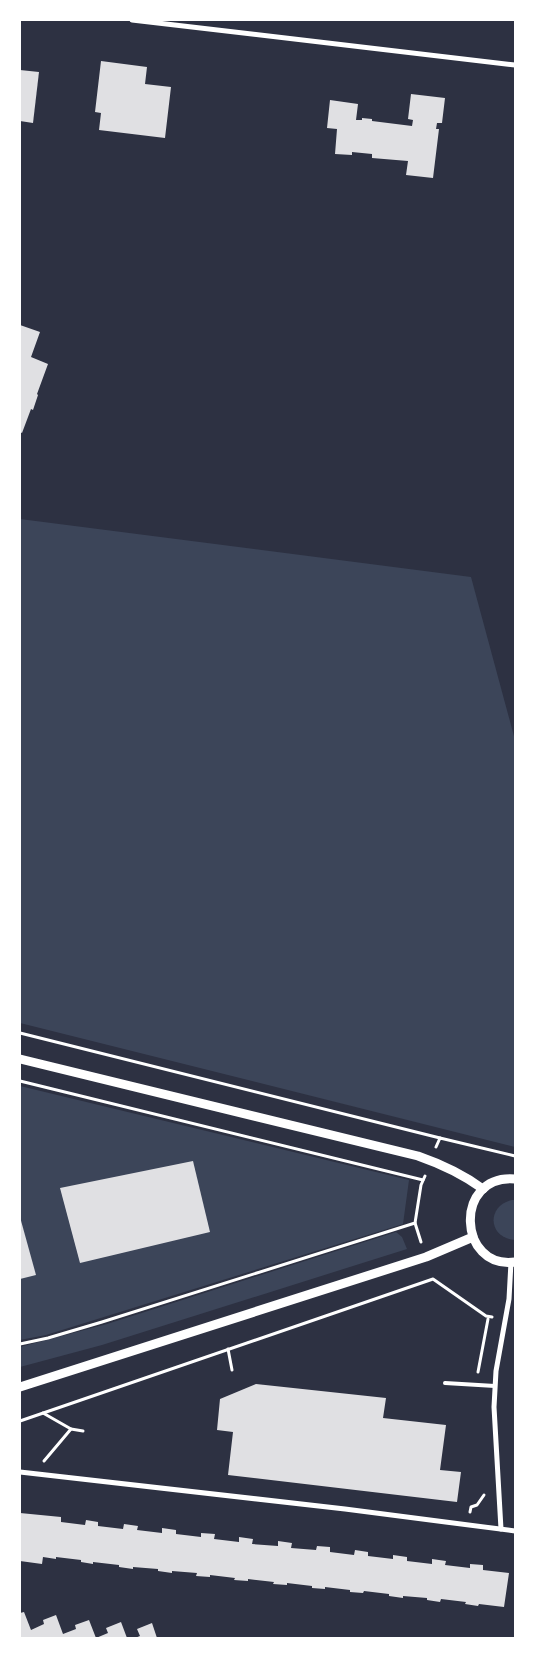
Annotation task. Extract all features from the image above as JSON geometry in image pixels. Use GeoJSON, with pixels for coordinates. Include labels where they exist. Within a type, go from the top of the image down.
{"type":"FeatureCollection","features":[{"type":"Feature","properties":{"kind":"street"},"geometry":{"type":"LineString","coordinates":[[132,20],[515,65]]}},
{"type":"Feature","properties":{"kind":"street"},"geometry":{"type":"LineString","coordinates":[[20,1059],[431,1160],[467,1178],[483,1189]]}},
{"type":"Feature","properties":{"kind":"street"},"geometry":{"type":"LineString","coordinates":[[501,1529],[494,1407],[495,1386],[510,1299],[513,1262],[492,1258],[484,1253],[472,1237],[469,1215],[474,1201],[483,1189],[492,1183],[515,1179]]}},
{"type":"Feature","properties":{"kind":"street"},"geometry":{"type":"LineString","coordinates":[[20,1387],[426,1257],[472,1237]]}},
{"type":"Feature","properties":{"kind":"street"},"geometry":{"type":"LineString","coordinates":[[20,1472],[345,1509],[515,1531]]}},
{"type":"Feature","properties":{"kind":"lane"},"geometry":{"type":"LineString","coordinates":[[446,1383],[495,1386]]}},
{"type":"Feature","properties":{"kind":"path"},"geometry":{"type":"LineString","coordinates":[[20,1033],[515,1156]]}},
{"type":"Feature","properties":{"kind":"path"},"geometry":{"type":"LineString","coordinates":[[20,1081],[423,1180]]}},
{"type":"Feature","properties":{"kind":"path"},"geometry":{"type":"LineString","coordinates":[[20,1344],[102,1322],[416,1224],[423,1180],[440,1138]]}},
{"type":"Feature","properties":{"kind":"path"},"geometry":{"type":"LineString","coordinates":[[20,1421],[433,1279],[486,1316],[506,1320]]}},
{"type":"Feature","properties":{"kind":"path"},"geometry":{"type":"LineString","coordinates":[[228,1349],[232,1370]]}},
{"type":"Feature","properties":{"kind":"path"},"geometry":{"type":"LineString","coordinates":[[42,1413],[71,1429],[83,1431]]}},
{"type":"Feature","properties":{"kind":"path"},"geometry":{"type":"LineString","coordinates":[[42,1475],[45,1460],[71,1429]]}},
{"type":"Feature","properties":{"kind":"shaded area"},"geometry":{"type":"Polygon","coordinates":[[[20,519],[471,577],[515,740],[515,1147],[20,1023],[20,519]]]}},
{"type":"Feature","properties":{"kind":"shaded area"},"geometry":{"type":"Polygon","coordinates":[[[20,1086],[409,1180],[403,1224],[46,1335],[20,1340],[20,1086]]]}},
{"type":"Feature","properties":{"kind":"shaded area"},"geometry":{"type":"Polygon","coordinates":[[[515,1200],[515,1240],[499,1234],[494,1222],[494,1215],[498,1208],[515,1200]]]}},
{"type":"Feature","properties":{"kind":"shaded area"},"geometry":{"type":"Polygon","coordinates":[[[396,1232],[402,1237],[407,1249],[102,1345],[20,1367],[20,1347],[107,1324],[396,1232]]]}},
{"type":"Feature","properties":{"kind":"building"},"geometry":{"type":"Polygon","coordinates":[[[101,61],[147,67],[145,84],[171,87],[165,138],[99,130],[101,113],[95,112],[101,61]]]}},
{"type":"Feature","properties":{"kind":"building"},"geometry":{"type":"Polygon","coordinates":[[[20,70],[39,72],[33,123],[20,121],[20,70]]]}},
{"type":"Feature","properties":{"kind":"building"},"geometry":{"type":"Polygon","coordinates":[[[411,94],[445,98],[442,123],[437,123],[436,129],[439,129],[433,178],[406,175],[408,161],[372,158],[372,154],[352,152],[352,155],[335,154],[337,129],[327,128],[330,100],[358,104],[356,120],[362,120],[362,118],[372,119],[372,121],[412,126],[413,120],[408,119],[411,94]]]}},
{"type":"Feature","properties":{"kind":"building"},"geometry":{"type":"Polygon","coordinates":[[[20,325],[40,332],[31,357],[48,364],[33,410],[31,409],[22,433],[20,432],[20,325]]]}},
{"type":"Feature","properties":{"kind":"building"},"geometry":{"type":"Polygon","coordinates":[[[193,1161],[210,1232],[80,1263],[60,1188],[193,1161]]]}},
{"type":"Feature","properties":{"kind":"building"},"geometry":{"type":"Polygon","coordinates":[[[20,1217],[36,1275],[20,1279],[20,1217]]]}},
{"type":"Feature","properties":{"kind":"building"},"geometry":{"type":"Polygon","coordinates":[[[256,1384],[386,1398],[383,1418],[446,1425],[440,1470],[461,1472],[457,1502],[228,1475],[233,1432],[217,1430],[220,1399],[256,1384]]]}},
{"type":"Feature","properties":{"kind":"building"},"geometry":{"type":"Polygon","coordinates":[[[20,1513],[61,1517],[61,1522],[85,1525],[86,1520],[98,1522],[98,1526],[123,1529],[124,1524],[138,1526],[137,1530],[162,1533],[162,1528],[176,1530],[176,1534],[201,1537],[201,1533],[215,1534],[214,1539],[239,1542],[239,1537],[253,1539],[252,1544],[278,1546],[278,1541],[292,1543],[291,1548],[316,1550],[317,1546],[330,1547],[330,1552],[354,1555],[355,1550],[368,1552],[368,1556],[393,1559],[393,1555],[407,1557],[407,1561],[432,1564],[432,1559],[446,1561],[445,1565],[470,1568],[470,1564],[483,1565],[483,1570],[509,1573],[504,1607],[479,1604],[478,1606],[465,1604],[466,1602],[441,1599],[440,1602],[427,1600],[427,1598],[403,1596],[403,1598],[389,1596],[389,1594],[364,1591],[363,1593],[350,1592],[350,1590],[325,1587],[325,1589],[312,1588],[312,1586],[287,1583],[287,1585],[273,1584],[274,1582],[248,1579],[248,1581],[234,1580],[235,1578],[210,1575],[210,1577],[196,1576],[197,1573],[172,1571],[172,1573],[158,1571],[158,1569],[133,1567],[133,1569],[119,1567],[119,1565],[93,1562],[93,1564],[81,1562],[81,1560],[56,1557],[56,1559],[43,1557],[42,1564],[20,1561],[20,1513]]]}},
{"type":"Feature","properties":{"kind":"building"},"geometry":{"type":"Polygon","coordinates":[[[24,1612],[31,1630],[44,1624],[43,1620],[56,1615],[63,1634],[76,1629],[75,1625],[89,1620],[96,1638],[20,1638],[20,1613],[24,1612]]]}},
{"type":"Feature","properties":{"kind":"building"},"geometry":{"type":"Polygon","coordinates":[[[121,1622],[127,1638],[96,1638],[108,1633],[106,1628],[121,1622]]]}},
{"type":"Feature","properties":{"kind":"building"},"geometry":{"type":"Polygon","coordinates":[[[152,1623],[157,1638],[135,1638],[140,1636],[137,1629],[152,1623]]]}}]}
